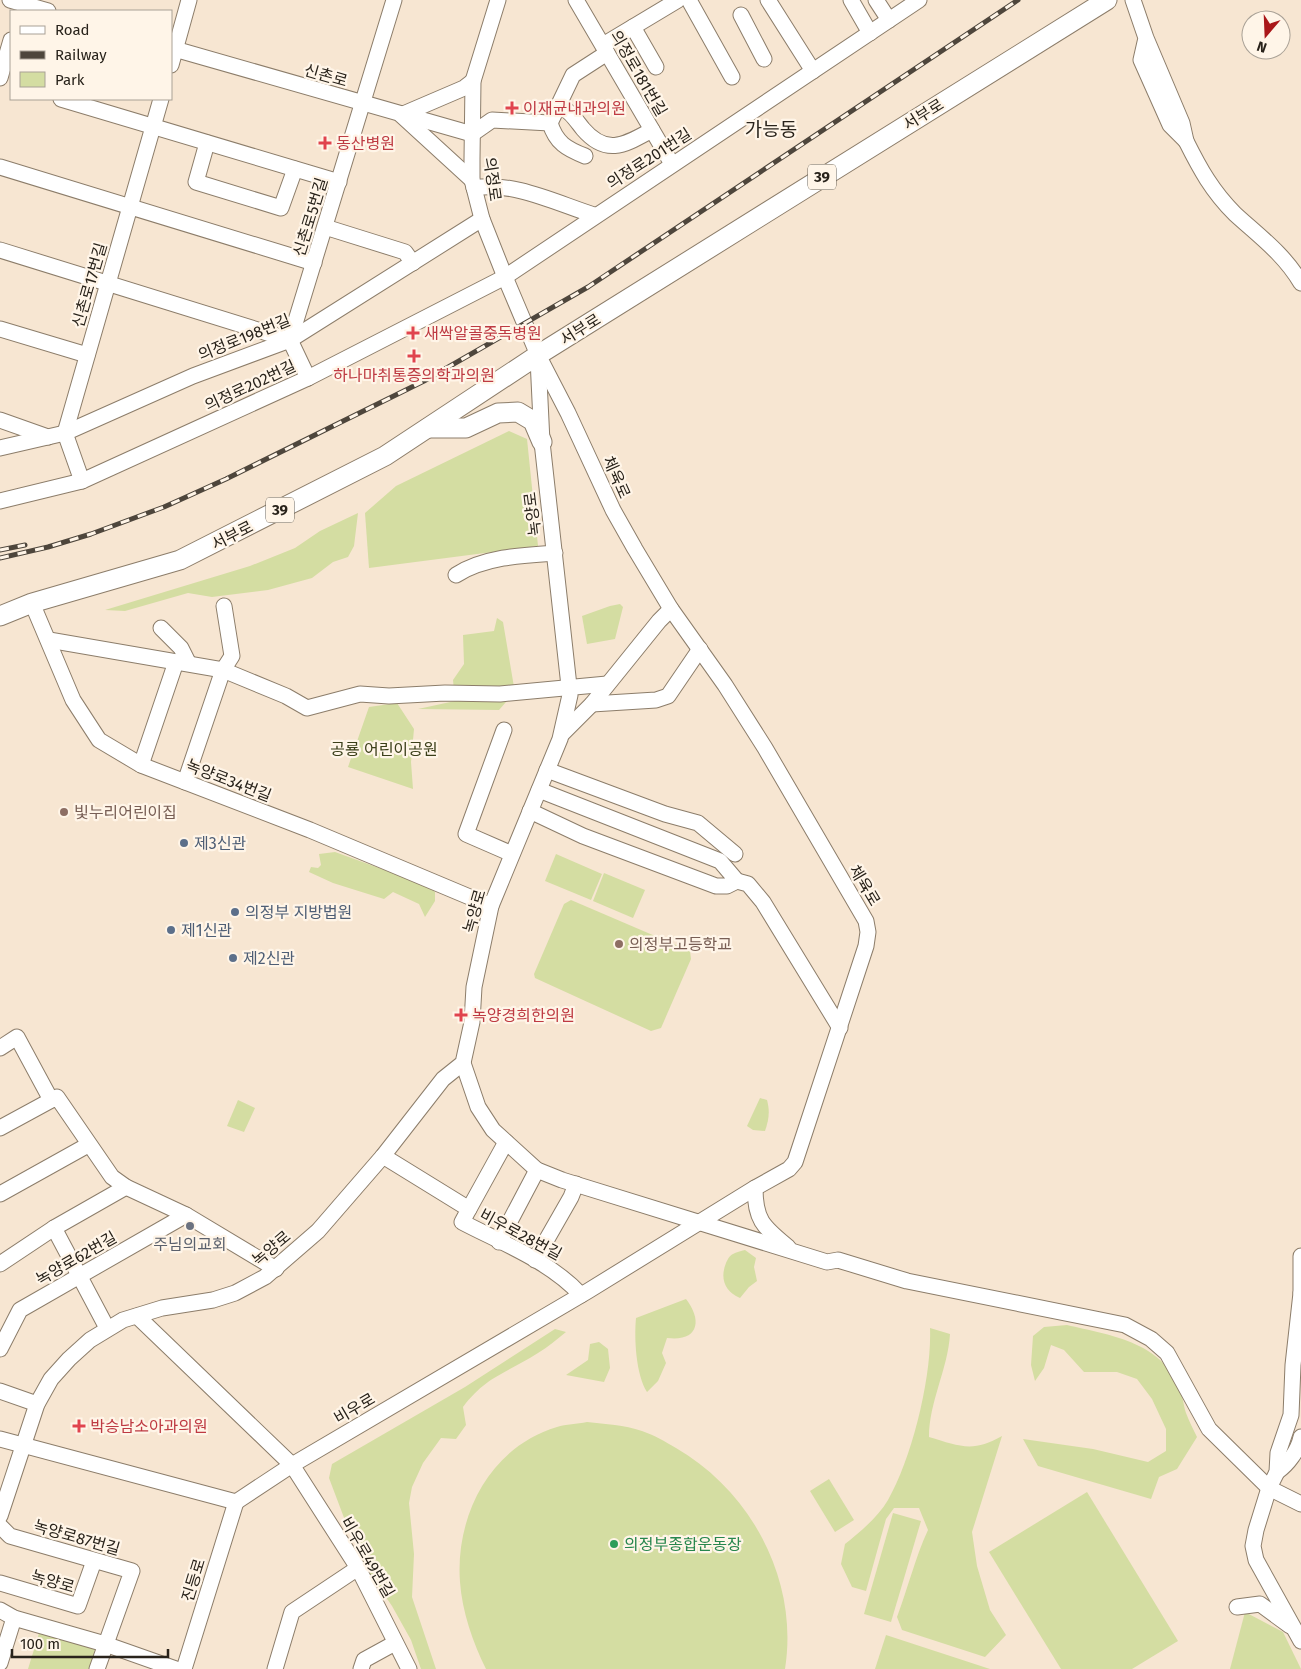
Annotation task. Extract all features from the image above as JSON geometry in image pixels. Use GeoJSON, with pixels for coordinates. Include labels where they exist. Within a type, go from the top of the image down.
{"type":"FeatureCollection","features":[{"type":"Feature","properties":{"kind":"main road","name":"서부로"},"geometry":{"type":"LineString","coordinates":[[0,616],[32,603],[94,586],[194,554],[385,456],[538,355],[1107,0]]}},
{"type":"Feature","properties":{"kind":"main road"},"geometry":{"type":"LineString","coordinates":[[428,428],[466,428],[498,413],[518,412],[533,421],[542,442]]}},
{"type":"Feature","properties":{"kind":"street"},"geometry":{"type":"LineString","coordinates":[[174,48],[189,0]]}},
{"type":"Feature","properties":{"kind":"street","name":"신촌로5번길"},"geometry":{"type":"LineString","coordinates":[[290,340],[394,0]]}},
{"type":"Feature","properties":{"kind":"street","name":"의정로"},"geometry":{"type":"LineString","coordinates":[[498,0],[473,81],[473,184],[482,219],[538,355]]}},
{"type":"Feature","properties":{"kind":"street","name":"의정로181번길"},"geometry":{"type":"LineString","coordinates":[[576,0],[672,164]]}},
{"type":"Feature","properties":{"kind":"street"},"geometry":{"type":"LineString","coordinates":[[550,123],[573,75],[633,26],[678,0]]}},
{"type":"Feature","properties":{"kind":"street"},"geometry":{"type":"LineString","coordinates":[[689,0],[732,77]]}},
{"type":"Feature","properties":{"kind":"street"},"geometry":{"type":"LineString","coordinates":[[768,0],[813,71]]}},
{"type":"Feature","properties":{"kind":"street"},"geometry":{"type":"LineString","coordinates":[[851,0],[870,33]]}},
{"type":"Feature","properties":{"kind":"street"},"geometry":{"type":"LineString","coordinates":[[876,0],[889,20]]}},
{"type":"Feature","properties":{"kind":"street","name":"의정로201번길"},"geometry":{"type":"LineString","coordinates":[[505,277],[594,215],[919,0]]}},
{"type":"Feature","properties":{"kind":"street"},"geometry":{"type":"LineString","coordinates":[[1133,0],[1146,38],[1141,60],[1170,125],[1186,141],[1206,180],[1234,213],[1291,266],[1301,283]]}},
{"type":"Feature","properties":{"kind":"street"},"geometry":{"type":"LineString","coordinates":[[17,5],[43,10]]}},
{"type":"Feature","properties":{"kind":"street"},"geometry":{"type":"LineString","coordinates":[[741,15],[764,59]]}},
{"type":"Feature","properties":{"kind":"street"},"geometry":{"type":"LineString","coordinates":[[633,26],[656,67]]}},
{"type":"Feature","properties":{"kind":"street"},"geometry":{"type":"LineString","coordinates":[[0,79],[10,44]]}},
{"type":"Feature","properties":{"kind":"street","name":"신촌로"},"geometry":{"type":"LineString","coordinates":[[174,48],[472,134]]}},
{"type":"Feature","properties":{"kind":"street"},"geometry":{"type":"LineString","coordinates":[[473,81],[464,88],[401,115],[473,184],[506,187],[594,215]]}},
{"type":"Feature","properties":{"kind":"street"},"geometry":{"type":"LineString","coordinates":[[64,100],[339,182]]}},
{"type":"Feature","properties":{"kind":"street","name":"신촌로17번길"},"geometry":{"type":"LineString","coordinates":[[65,434],[162,100]]}},
{"type":"Feature","properties":{"kind":"street"},"geometry":{"type":"LineString","coordinates":[[559,105],[576,117],[582,128],[594,139],[608,144],[622,146],[652,130]]}},
{"type":"Feature","properties":{"kind":"street"},"geometry":{"type":"LineString","coordinates":[[472,134],[492,120],[550,123]]}},
{"type":"Feature","properties":{"kind":"street"},"geometry":{"type":"LineString","coordinates":[[550,123],[558,141],[565,148],[585,156]]}},
{"type":"Feature","properties":{"kind":"street"},"geometry":{"type":"LineString","coordinates":[[207,143],[196,182],[282,208],[295,169]]}},
{"type":"Feature","properties":{"kind":"street"},"geometry":{"type":"LineString","coordinates":[[0,167],[314,263]]}},
{"type":"Feature","properties":{"kind":"street","name":"의정로198번길"},"geometry":{"type":"LineString","coordinates":[[0,448],[65,434],[193,376],[290,340],[482,219]]}},
{"type":"Feature","properties":{"kind":"street"},"geometry":{"type":"LineString","coordinates":[[325,227],[405,252],[413,263]]}},
{"type":"Feature","properties":{"kind":"street"},"geometry":{"type":"LineString","coordinates":[[0,250],[290,340],[308,378]]}},
{"type":"Feature","properties":{"kind":"street","name":"의정로202번길"},"geometry":{"type":"LineString","coordinates":[[0,501],[82,481],[308,378],[505,277]]}},
{"type":"Feature","properties":{"kind":"street"},"geometry":{"type":"LineString","coordinates":[[0,329],[87,355]]}},
{"type":"Feature","properties":{"kind":"street","name":"녹양로"},"geometry":{"type":"LineString","coordinates":[[0,1516],[37,1404],[51,1379],[69,1358],[107,1328],[162,1308],[213,1300],[235,1293],[251,1286],[276,1269],[318,1231],[383,1156],[444,1079],[462,1064],[472,1022],[474,987],[491,906],[562,734],[570,689],[542,442],[538,355]]}},
{"type":"Feature","properties":{"kind":"street","name":"체육로"},"geometry":{"type":"LineString","coordinates":[[538,355],[614,510],[671,609],[700,648],[765,748],[866,921],[868,932],[866,946],[795,1162],[789,1169],[701,1222]]}},
{"type":"Feature","properties":{"kind":"street"},"geometry":{"type":"LineString","coordinates":[[0,420],[48,437]]}},
{"type":"Feature","properties":{"kind":"street"},"geometry":{"type":"LineString","coordinates":[[65,434],[82,481]]}},
{"type":"Feature","properties":{"kind":"street"},"geometry":{"type":"LineString","coordinates":[[456,575],[470,566],[525,555],[555,553]]}},
{"type":"Feature","properties":{"kind":"street","name":"녹양로34번길"},"geometry":{"type":"LineString","coordinates":[[32,603],[73,700],[90,729],[99,740],[141,765],[310,830],[491,906]]}},
{"type":"Feature","properties":{"kind":"street"},"geometry":{"type":"LineString","coordinates":[[185,782],[223,670],[232,656],[224,606]]}},
{"type":"Feature","properties":{"kind":"street"},"geometry":{"type":"LineString","coordinates":[[562,734],[592,704],[659,621],[671,609]]}},
{"type":"Feature","properties":{"kind":"street"},"geometry":{"type":"LineString","coordinates":[[141,765],[182,662],[181,648],[161,628]]}},
{"type":"Feature","properties":{"kind":"street"},"geometry":{"type":"LineString","coordinates":[[49,640],[223,670],[286,696],[307,708],[360,694],[389,696],[445,693],[500,694],[570,689],[607,684]]}},
{"type":"Feature","properties":{"kind":"street"},"geometry":{"type":"LineString","coordinates":[[592,704],[656,700],[668,696],[700,648]]}},
{"type":"Feature","properties":{"kind":"street"},"geometry":{"type":"LineString","coordinates":[[504,730],[466,834],[512,854]]}},
{"type":"Feature","properties":{"kind":"street"},"geometry":{"type":"LineString","coordinates":[[547,770],[665,814],[698,823],[735,854]]}},
{"type":"Feature","properties":{"kind":"street"},"geometry":{"type":"LineString","coordinates":[[539,790],[720,861],[737,880],[748,884],[763,902],[840,1028]]}},
{"type":"Feature","properties":{"kind":"street"},"geometry":{"type":"LineString","coordinates":[[530,811],[583,836],[716,886],[727,886],[737,880]]}},
{"type":"Feature","properties":{"kind":"street"},"geometry":{"type":"LineString","coordinates":[[0,1048],[17,1037],[51,1100]]}},
{"type":"Feature","properties":{"kind":"street"},"geometry":{"type":"LineString","coordinates":[[462,1064],[478,1106],[493,1130],[537,1170],[576,1184],[827,1262],[838,1260],[907,1281],[1125,1324],[1151,1339],[1167,1353],[1209,1429],[1268,1488],[1301,1504]]}},
{"type":"Feature","properties":{"kind":"street"},"geometry":{"type":"LineString","coordinates":[[0,1128],[56,1096],[112,1177],[126,1187],[186,1215],[276,1269]]}},
{"type":"Feature","properties":{"kind":"street"},"geometry":{"type":"LineString","coordinates":[[469,1208],[506,1142]]}},
{"type":"Feature","properties":{"kind":"street"},"geometry":{"type":"LineString","coordinates":[[0,1194],[88,1144]]}},
{"type":"Feature","properties":{"kind":"street","name":"비우로28번길"},"geometry":{"type":"LineString","coordinates":[[383,1156],[469,1208],[462,1222],[535,1260],[568,1280],[582,1295]]}},
{"type":"Feature","properties":{"kind":"street"},"geometry":{"type":"LineString","coordinates":[[499,1242],[537,1170]]}},
{"type":"Feature","properties":{"kind":"street"},"geometry":{"type":"LineString","coordinates":[[535,1260],[572,1197],[576,1184]]}},
{"type":"Feature","properties":{"kind":"street"},"geometry":{"type":"LineString","coordinates":[[0,1264],[54,1228],[126,1187]]}},
{"type":"Feature","properties":{"kind":"street"},"geometry":{"type":"LineString","coordinates":[[755,1188],[756,1208],[763,1227],[795,1253]]}},
{"type":"Feature","properties":{"kind":"street","name":"녹양로62번길"},"geometry":{"type":"LineString","coordinates":[[0,1349],[20,1310],[186,1215]]}},
{"type":"Feature","properties":{"kind":"street","name":"비우로"},"geometry":{"type":"LineString","coordinates":[[236,1502],[292,1465],[582,1295],[701,1222]]}},
{"type":"Feature","properties":{"kind":"street"},"geometry":{"type":"LineString","coordinates":[[54,1228],[81,1275],[107,1328]]}},
{"type":"Feature","properties":{"kind":"street"},"geometry":{"type":"LineString","coordinates":[[1277,1472],[1278,1453],[1291,1415],[1293,1365],[1301,1294],[1301,1256]]}},
{"type":"Feature","properties":{"kind":"street"},"geometry":{"type":"LineString","coordinates":[[137,1316],[292,1465]]}},
{"type":"Feature","properties":{"kind":"street"},"geometry":{"type":"LineString","coordinates":[[0,1391],[37,1404]]}},
{"type":"Feature","properties":{"kind":"street"},"geometry":{"type":"LineString","coordinates":[[1298,1635],[1256,1560],[1252,1546],[1268,1488],[1277,1472],[1285,1466],[1299,1445],[1301,1437]]}},
{"type":"Feature","properties":{"kind":"street"},"geometry":{"type":"LineString","coordinates":[[0,1439],[236,1502]]}},
{"type":"Feature","properties":{"kind":"street","name":"비우로49번길"},"geometry":{"type":"LineString","coordinates":[[292,1465],[358,1568],[409,1669]]}},
{"type":"Feature","properties":{"kind":"street","name":"진등로"},"geometry":{"type":"LineString","coordinates":[[184,1669],[236,1502]]}},
{"type":"Feature","properties":{"kind":"street","name":"녹양로87번길"},"geometry":{"type":"LineString","coordinates":[[0,1526],[10,1536],[132,1572],[96,1669]]}},
{"type":"Feature","properties":{"kind":"street","name":"녹양로"},"geometry":{"type":"LineString","coordinates":[[0,1584],[78,1606],[94,1561]]}},
{"type":"Feature","properties":{"kind":"street"},"geometry":{"type":"LineString","coordinates":[[275,1669],[292,1612],[358,1568]]}},
{"type":"Feature","properties":{"kind":"street"},"geometry":{"type":"LineString","coordinates":[[1237,1607],[1260,1604],[1298,1635]]}},
{"type":"Feature","properties":{"kind":"street"},"geometry":{"type":"LineString","coordinates":[[0,1610],[14,1618],[105,1644],[176,1669]]}},
{"type":"Feature","properties":{"kind":"street"},"geometry":{"type":"LineString","coordinates":[[0,1662],[14,1618]]}},
{"type":"Feature","properties":{"kind":"street"},"geometry":{"type":"LineString","coordinates":[[361,1669],[364,1660],[395,1643]]}},
{"type":"Feature","properties":{"kind":"green space"},"geometry":{"type":"Polygon","coordinates":[[[509,431],[527,439],[538,546],[369,568],[365,513],[396,486],[509,431]]]}},
{"type":"Feature","properties":{"kind":"green space"},"geometry":{"type":"Polygon","coordinates":[[[358,513],[354,546],[348,557],[333,562],[312,578],[268,590],[212,597],[188,593],[125,611],[105,610],[250,566],[295,548],[320,531],[358,513]]]}},
{"type":"Feature","properties":{"kind":"green space"},"geometry":{"type":"Polygon","coordinates":[[[620,604],[623,607],[615,639],[587,644],[582,616],[620,604]]]}},
{"type":"Feature","properties":{"kind":"green space"},"geometry":{"type":"Polygon","coordinates":[[[497,618],[503,622],[514,687],[503,689],[506,702],[499,710],[418,709],[455,701],[453,680],[464,664],[463,635],[494,631],[497,618]]]}},
{"type":"Feature","properties":{"kind":"green space","name":"공룡 어린이공원"},"geometry":{"type":"Polygon","coordinates":[[[397,703],[414,729],[411,762],[413,789],[348,767],[369,707],[397,703]]]}},
{"type":"Feature","properties":{"kind":"green space"},"geometry":{"type":"Polygon","coordinates":[[[335,852],[426,885],[435,892],[435,901],[425,917],[419,904],[393,892],[384,899],[333,883],[309,872],[311,867],[318,868],[321,865],[319,854],[335,852]]]}},
{"type":"Feature","properties":{"kind":"green space"},"geometry":{"type":"Polygon","coordinates":[[[556,854],[602,874],[591,900],[545,881],[556,854]]]}},
{"type":"Feature","properties":{"kind":"green space"},"geometry":{"type":"Polygon","coordinates":[[[604,873],[645,890],[633,918],[593,901],[604,873]]]}},
{"type":"Feature","properties":{"kind":"green space"},"geometry":{"type":"Polygon","coordinates":[[[571,900],[690,951],[691,959],[661,1028],[651,1031],[535,978],[534,974],[564,904],[571,900]]]}},
{"type":"Feature","properties":{"kind":"green space"},"geometry":{"type":"Polygon","coordinates":[[[760,1098],[767,1100],[768,1104],[769,1116],[765,1131],[753,1130],[747,1126],[760,1098]]]}},
{"type":"Feature","properties":{"kind":"green space"},"geometry":{"type":"Polygon","coordinates":[[[238,1100],[255,1108],[244,1132],[227,1126],[238,1100]]]}},
{"type":"Feature","properties":{"kind":"green space"},"geometry":{"type":"Polygon","coordinates":[[[745,1250],[756,1258],[754,1267],[757,1281],[740,1298],[727,1288],[723,1274],[730,1257],[745,1250]]]}},
{"type":"Feature","properties":{"kind":"green space"},"geometry":{"type":"Polygon","coordinates":[[[686,1299],[695,1315],[696,1322],[694,1328],[685,1337],[667,1338],[662,1353],[666,1363],[658,1381],[647,1392],[638,1366],[635,1336],[636,1318],[686,1299]]]}},
{"type":"Feature","properties":{"kind":"green space"},"geometry":{"type":"Polygon","coordinates":[[[1067,1325],[1100,1332],[1132,1342],[1159,1359],[1179,1387],[1186,1413],[1197,1437],[1177,1469],[1159,1477],[1151,1499],[1038,1466],[1023,1439],[1093,1449],[1148,1462],[1166,1451],[1166,1429],[1152,1399],[1137,1379],[1117,1372],[1084,1372],[1064,1350],[1051,1345],[1044,1368],[1035,1381],[1031,1365],[1033,1336],[1044,1327],[1067,1325]]]}},
{"type":"Feature","properties":{"kind":"green space"},"geometry":{"type":"Polygon","coordinates":[[[930,1328],[950,1334],[946,1360],[932,1411],[929,1437],[958,1445],[974,1446],[983,1445],[1002,1436],[972,1532],[977,1566],[990,1610],[1006,1635],[985,1657],[902,1630],[897,1617],[928,1530],[919,1508],[894,1508],[886,1519],[866,1591],[852,1587],[841,1564],[845,1544],[868,1524],[884,1506],[897,1483],[905,1462],[919,1417],[924,1393],[928,1370],[930,1328]]]}},
{"type":"Feature","properties":{"kind":"green space"},"geometry":{"type":"Polygon","coordinates":[[[555,1329],[566,1332],[542,1351],[480,1388],[463,1407],[466,1425],[456,1439],[441,1438],[423,1463],[412,1487],[409,1503],[414,1554],[412,1597],[436,1669],[421,1669],[411,1640],[392,1606],[368,1571],[346,1523],[329,1478],[332,1464],[465,1387],[555,1329]]]}},
{"type":"Feature","properties":{"kind":"green space"},"geometry":{"type":"Polygon","coordinates":[[[599,1342],[608,1349],[610,1368],[604,1382],[566,1375],[588,1360],[590,1344],[599,1342]]]}},
{"type":"Feature","properties":{"kind":"green space","name":"의정부종합운동장"},"geometry":{"type":"Polygon","coordinates":[[[587,1422],[635,1429],[651,1434],[668,1443],[703,1467],[727,1489],[748,1514],[764,1542],[777,1572],[785,1604],[787,1636],[785,1669],[486,1669],[469,1627],[460,1582],[460,1557],[471,1509],[482,1487],[496,1467],[513,1450],[533,1437],[557,1427],[587,1422]]]}},
{"type":"Feature","properties":{"kind":"green space"},"geometry":{"type":"Polygon","coordinates":[[[829,1479],[854,1520],[835,1532],[810,1491],[829,1479]]]}},
{"type":"Feature","properties":{"kind":"green space"},"geometry":{"type":"Polygon","coordinates":[[[1087,1492],[1178,1641],[1132,1669],[1061,1669],[989,1552],[1087,1492]]]}},
{"type":"Feature","properties":{"kind":"green space"},"geometry":{"type":"Polygon","coordinates":[[[893,1513],[921,1521],[891,1622],[864,1614],[893,1513]]]}},
{"type":"Feature","properties":{"kind":"green space"},"geometry":{"type":"Polygon","coordinates":[[[1245,1612],[1283,1632],[1301,1669],[1230,1669],[1245,1612]]]}},
{"type":"Feature","properties":{"kind":"green space"},"geometry":{"type":"Polygon","coordinates":[[[40,1630],[95,1649],[90,1669],[28,1669],[40,1630]]]}},
{"type":"Feature","properties":{"kind":"green space"},"geometry":{"type":"Polygon","coordinates":[[[886,1635],[990,1669],[875,1669],[886,1635]]]}},
{"type":"Feature","properties":{"kind":"railway"},"geometry":{"type":"LineString","coordinates":[[0,558],[48,547],[91,534],[164,507],[226,479],[424,381],[588,287],[1018,0]]}},
{"type":"Feature","properties":{"kind":"railway"},"geometry":{"type":"LineString","coordinates":[[0,550],[25,545]]}},
{"type":"Feature","properties":{"kind":"place","name":"이재균내과의원"},"geometry":{"type":"Point","coordinates":[512,108]}},
{"type":"Feature","properties":{"kind":"place","name":"동산병원"},"geometry":{"type":"Point","coordinates":[325,143]}},
{"type":"Feature","properties":{"kind":"place","name":"새싹알콜중독병원"},"geometry":{"type":"Point","coordinates":[413,333]}},
{"type":"Feature","properties":{"kind":"place","name":"하나마취통증의학과의원"},"geometry":{"type":"Point","coordinates":[414,356]}},
{"type":"Feature","properties":{"kind":"place","name":"빛누리어린이집"},"geometry":{"type":"Point","coordinates":[64,812]}},
{"type":"Feature","properties":{"kind":"place","name":"제3신관"},"geometry":{"type":"Point","coordinates":[184,843]}},
{"type":"Feature","properties":{"kind":"place","name":"의정부 지방법원"},"geometry":{"type":"Point","coordinates":[235,912]}},
{"type":"Feature","properties":{"kind":"place","name":"제1신관"},"geometry":{"type":"Point","coordinates":[171,930]}},
{"type":"Feature","properties":{"kind":"place","name":"의정부고등학교"},"geometry":{"type":"Point","coordinates":[619,944]}},
{"type":"Feature","properties":{"kind":"place","name":"제2신관"},"geometry":{"type":"Point","coordinates":[233,958]}},
{"type":"Feature","properties":{"kind":"place","name":"녹양경희한의원"},"geometry":{"type":"Point","coordinates":[461,1015]}},
{"type":"Feature","properties":{"kind":"place","name":"주님의교회"},"geometry":{"type":"Point","coordinates":[190,1226]}},
{"type":"Feature","properties":{"kind":"place","name":"박승남소아과의원"},"geometry":{"type":"Point","coordinates":[79,1426]}},
{"type":"Feature","properties":{"kind":"place","name":"의정부종합운동장"},"geometry":{"type":"Point","coordinates":[614,1544]}},
{"type":"Feature","properties":{"kind":"district","name":"가능동"},"geometry":{"type":"Point","coordinates":[771,129]}}]}
